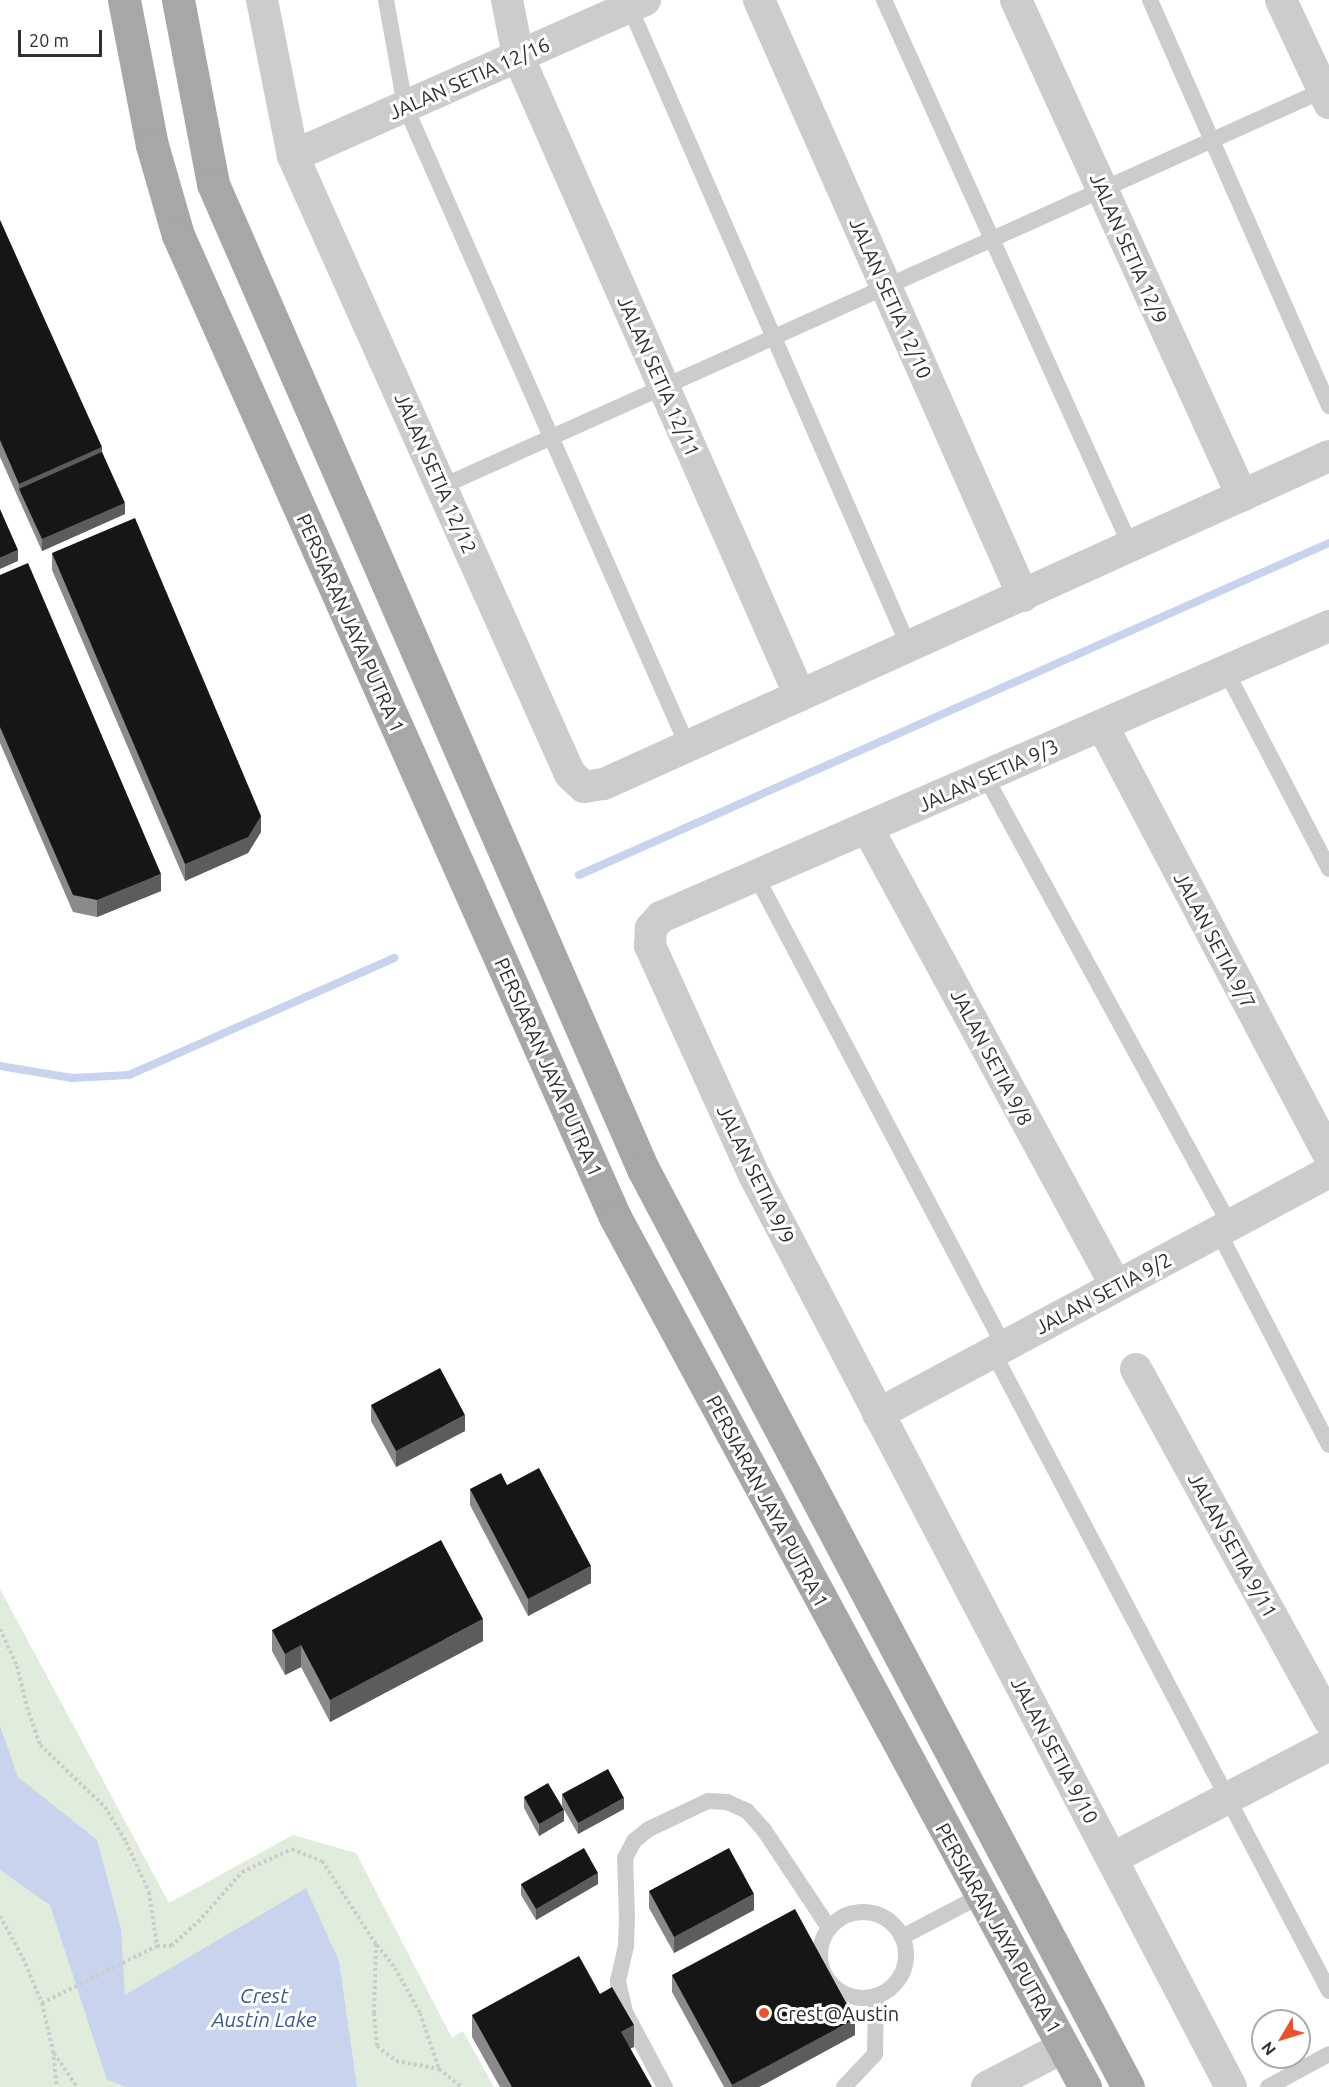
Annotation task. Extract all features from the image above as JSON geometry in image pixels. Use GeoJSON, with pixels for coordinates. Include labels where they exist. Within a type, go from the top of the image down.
{"type":"FeatureCollection","features":[{"type":"Feature","properties":{"kind":"main road","name":"PERSIARAN JAYA PUTRA 1"},"geometry":{"type":"LineString","coordinates":[[124,0],[152,145],[178,235],[615,1217],[1085,2087]]}},
{"type":"Feature","properties":{"kind":"main road","name":"PERSIARAN JAYA PUTRA 1"},"geometry":{"type":"LineString","coordinates":[[178,0],[213,184],[643,1169],[1128,2087]]}},
{"type":"Feature","properties":{"kind":"street","name":"JALAN SETIA 12/12"},"geometry":{"type":"LineString","coordinates":[[262,0],[293,156],[443,486],[570,774],[584,787],[604,784],[688,747]]}},
{"type":"Feature","properties":{"kind":"street","name":"JALAN SETIA 12/11"},"geometry":{"type":"LineString","coordinates":[[507,0],[518,56],[800,696]]}},
{"type":"Feature","properties":{"kind":"street","name":"JALAN SETIA 12/10"},"geometry":{"type":"LineString","coordinates":[[759,0],[1023,596]]}},
{"type":"Feature","properties":{"kind":"street","name":"JALAN SETIA 12/9"},"geometry":{"type":"LineString","coordinates":[[1016,0],[1242,496]]}},
{"type":"Feature","properties":{"kind":"street"},"geometry":{"type":"LineString","coordinates":[[1281,0],[1327,94]]}},
{"type":"Feature","properties":{"kind":"street","name":"JALAN SETIA 12/16"},"geometry":{"type":"LineString","coordinates":[[293,156],[634,3]]}},
{"type":"Feature","properties":{"kind":"street"},"geometry":{"type":"LineString","coordinates":[[688,747],[1329,456]]}},
{"type":"Feature","properties":{"kind":"street","name":"JALAN SETIA 9/3"},"geometry":{"type":"LineString","coordinates":[[651,928],[661,917],[1329,626]]}},
{"type":"Feature","properties":{"kind":"street","name":"JALAN SETIA 9/7"},"geometry":{"type":"LineString","coordinates":[[1102,725],[1329,1155]]}},
{"type":"Feature","properties":{"kind":"street","name":"JALAN SETIA 9/8"},"geometry":{"type":"LineString","coordinates":[[867,827],[1116,1286]]}},
{"type":"Feature","properties":{"kind":"street","name":"JALAN SETIA 9/9"},"geometry":{"type":"LineString","coordinates":[[651,928],[650,946],[754,1175],[878,1414]]}},
{"type":"Feature","properties":{"kind":"street","name":"JALAN SETIA 9/2"},"geometry":{"type":"LineString","coordinates":[[878,1414],[1329,1172]]}},
{"type":"Feature","properties":{"kind":"street","name":"JALAN SETIA 9/11"},"geometry":{"type":"LineString","coordinates":[[1136,1369],[1329,1720]]}},
{"type":"Feature","properties":{"kind":"street","name":"JALAN SETIA 9/10"},"geometry":{"type":"LineString","coordinates":[[878,1414],[1113,1858],[1231,2087]]}},
{"type":"Feature","properties":{"kind":"street"},"geometry":{"type":"LineString","coordinates":[[1113,1858],[1329,1745]]}},
{"type":"Feature","properties":{"kind":"street"},"geometry":{"type":"LineString","coordinates":[[987,2087],[1064,2047]]}},
{"type":"Feature","properties":{"kind":"lane"},"geometry":{"type":"LineString","coordinates":[[386,0],[405,106],[688,747]]}},
{"type":"Feature","properties":{"kind":"lane"},"geometry":{"type":"LineString","coordinates":[[884,0],[1131,547]]}},
{"type":"Feature","properties":{"kind":"lane"},"geometry":{"type":"LineString","coordinates":[[1150,0],[1329,405]]}},
{"type":"Feature","properties":{"kind":"lane"},"geometry":{"type":"LineString","coordinates":[[634,3],[773,338],[909,647]]}},
{"type":"Feature","properties":{"kind":"lane"},"geometry":{"type":"LineString","coordinates":[[443,486],[1212,140],[1327,94]]}},
{"type":"Feature","properties":{"kind":"lane"},"geometry":{"type":"LineString","coordinates":[[1226,671],[1329,868]]}},
{"type":"Feature","properties":{"kind":"lane"},"geometry":{"type":"LineString","coordinates":[[985,776],[1224,1228],[1329,1445]]}},
{"type":"Feature","properties":{"kind":"lane"},"geometry":{"type":"LineString","coordinates":[[756,876],[1227,1798],[1329,1991]]}},
{"type":"Feature","properties":{"kind":"lane"},"geometry":{"type":"LineString","coordinates":[[665,2087],[625,2012],[618,1981],[627,1927],[625,1858],[634,1840],[649,1829],[708,1802],[727,1802],[747,1811],[764,1830],[829,1928]]}},
{"type":"Feature","properties":{"kind":"lane"},"geometry":{"type":"LineString","coordinates":[[902,1937],[980,1896]]}},
{"type":"Feature","properties":{"kind":"lane"},"geometry":{"type":"LineString","coordinates":[[854,1913],[868,1913],[882,1917],[893,1925],[902,1937],[906,1951],[902,1972],[889,1989],[876,1996],[862,1998],[849,1996],[837,1990],[827,1980],[821,1967],[820,1953],[822,1939],[829,1928],[840,1918],[854,1913]]}},
{"type":"Feature","properties":{"kind":"lane"},"geometry":{"type":"LineString","coordinates":[[844,2087],[875,2054],[876,1996]]}},
{"type":"Feature","properties":{"kind":"lane"},"geometry":{"type":"LineString","coordinates":[[1268,2087],[1329,2054]]}},
{"type":"Feature","properties":{"kind":"path"},"geometry":{"type":"LineString","coordinates":[[0,1629],[17,1666],[27,1707],[40,1745],[105,1807],[126,1842],[149,1892],[157,1946]]}},
{"type":"Feature","properties":{"kind":"path"},"geometry":{"type":"LineString","coordinates":[[42,2003],[157,1946],[171,1946],[198,1922],[242,1872],[292,1849],[322,1861],[376,1944],[395,1968],[420,2013],[439,2069]]}},
{"type":"Feature","properties":{"kind":"path"},"geometry":{"type":"LineString","coordinates":[[0,1916],[23,1958],[42,2003],[54,2051],[57,2087]]}},
{"type":"Feature","properties":{"kind":"path"},"geometry":{"type":"LineString","coordinates":[[376,1944],[374,2013],[377,2046],[396,2061],[439,2069],[461,2087]]}},
{"type":"Feature","properties":{"kind":"path"},"geometry":{"type":"LineString","coordinates":[[54,2051],[77,2087]]}},
{"type":"Feature","properties":{"kind":"green space"},"geometry":{"type":"Polygon","coordinates":[[[0,1589],[169,1903],[293,1835],[356,1853],[452,2038],[463,2031],[494,2087],[0,2087],[0,1589]]]}},
{"type":"Feature","properties":{"kind":"water","name":"Crest Austin Lake"},"geometry":{"type":"Polygon","coordinates":[[[0,1726],[18,1777],[97,1840],[121,1929],[125,1995],[306,1888],[339,1961],[357,2087],[127,2087],[107,2080],[50,1905],[0,1870],[0,1726]]]}},
{"type":"Feature","properties":{"kind":"building"},"geometry":{"type":"Polygon","coordinates":[[[0,220],[102,447],[19,484],[0,440],[0,220]]]}},
{"type":"Feature","properties":{"kind":"building"},"geometry":{"type":"Polygon","coordinates":[[[102,452],[125,503],[42,539],[19,489],[102,452]]]}},
{"type":"Feature","properties":{"kind":"building"},"geometry":{"type":"Polygon","coordinates":[[[0,509],[18,550],[0,558],[0,509]]]}},
{"type":"Feature","properties":{"kind":"building"},"geometry":{"type":"Polygon","coordinates":[[[135,518],[261,816],[248,837],[185,864],[52,553],[135,518]]]}},
{"type":"Feature","properties":{"kind":"building"},"geometry":{"type":"Polygon","coordinates":[[[28,563],[161,874],[97,900],[73,895],[0,727],[0,575],[28,563]]]}},
{"type":"Feature","properties":{"kind":"building"},"geometry":{"type":"Polygon","coordinates":[[[440,1368],[465,1415],[396,1451],[371,1405],[440,1368]]]}},
{"type":"Feature","properties":{"kind":"building"},"geometry":{"type":"Polygon","coordinates":[[[539,1468],[591,1566],[528,1599],[470,1489],[501,1473],[507,1485],[539,1468]]]}},
{"type":"Feature","properties":{"kind":"building"},"geometry":{"type":"Polygon","coordinates":[[[441,1540],[483,1619],[330,1700],[301,1645],[285,1654],[272,1630],[441,1540]]]}},
{"type":"Feature","properties":{"kind":"building"},"geometry":{"type":"Polygon","coordinates":[[[608,1769],[624,1798],[578,1823],[562,1794],[608,1769]]]}},
{"type":"Feature","properties":{"kind":"building"},"geometry":{"type":"Polygon","coordinates":[[[548,1783],[564,1810],[539,1824],[524,1797],[548,1783]]]}},
{"type":"Feature","properties":{"kind":"building"},"geometry":{"type":"Polygon","coordinates":[[[584,1848],[598,1873],[536,1909],[521,1884],[584,1848]]]}},
{"type":"Feature","properties":{"kind":"building"},"geometry":{"type":"Polygon","coordinates":[[[729,1848],[754,1894],[674,1937],[649,1891],[729,1848]]]}},
{"type":"Feature","properties":{"kind":"building","name":"Crest@Austin"},"geometry":{"type":"Polygon","coordinates":[[[795,1909],[855,2019],[732,2085],[672,1975],[795,1909]]]}},
{"type":"Feature","properties":{"kind":"building"},"geometry":{"type":"Polygon","coordinates":[[[579,1956],[600,1994],[612,1987],[634,2025],[621,2032],[652,2087],[512,2087],[472,2015],[579,1956]]]}},
{"type":"Feature","properties":{"kind":"waterway"},"geometry":{"type":"LineString","coordinates":[[579,875],[1329,543]]}},
{"type":"Feature","properties":{"kind":"waterway"},"geometry":{"type":"LineString","coordinates":[[0,1066],[72,1078],[129,1075],[394,958]]}},
{"type":"Feature","properties":{"kind":"place","name":"Crest@Austin"},"geometry":{"type":"Point","coordinates":[764,2013]}}]}
